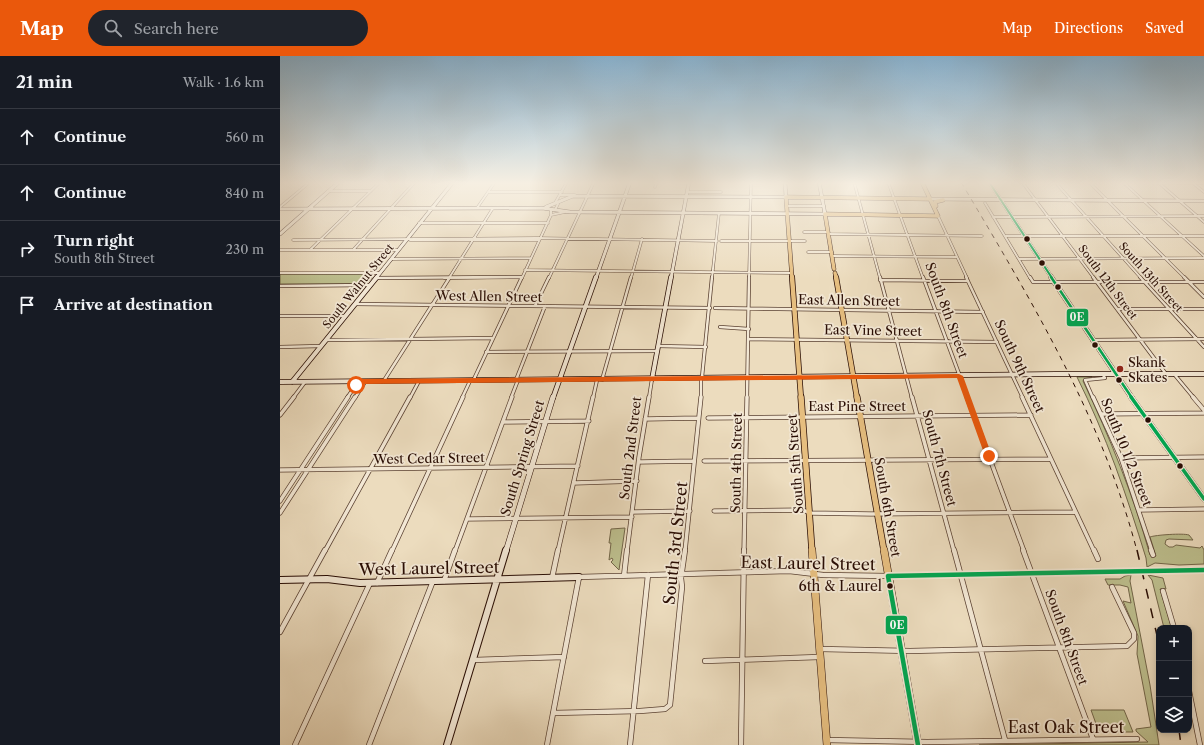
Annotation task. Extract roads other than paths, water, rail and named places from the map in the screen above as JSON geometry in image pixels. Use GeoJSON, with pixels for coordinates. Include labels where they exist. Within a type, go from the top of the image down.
{"type":"FeatureCollection","features":[{"type":"Feature","properties":{"kind":"main road","name":"South 5th Street"},"geometry":{"type":"LineString","coordinates":[[788,214],[827,742]]}},
{"type":"Feature","properties":{"kind":"main road","name":"South 6th Street"},"geometry":{"type":"LineString","coordinates":[[825,214],[917,744]]}},
{"type":"Feature","properties":{"kind":"main road"},"geometry":{"type":"LineString","coordinates":[[831,214],[900,216],[934,214]]}},
{"type":"Feature","properties":{"kind":"street"},"geometry":{"type":"LineString","coordinates":[[280,234],[302,214]]}},
{"type":"Feature","properties":{"kind":"street"},"geometry":{"type":"LineString","coordinates":[[310,250],[347,214]]}},
{"type":"Feature","properties":{"kind":"street"},"geometry":{"type":"LineString","coordinates":[[353,250],[385,214]]}},
{"type":"Feature","properties":{"kind":"street","name":"South Walnut Street"},"geometry":{"type":"LineString","coordinates":[[292,382],[427,214]]}},
{"type":"Feature","properties":{"kind":"street"},"geometry":{"type":"LineString","coordinates":[[383,382],[489,214]]}},
{"type":"Feature","properties":{"kind":"street"},"geometry":{"type":"LineString","coordinates":[[535,306],[579,214]]}},
{"type":"Feature","properties":{"kind":"street","name":"South Spring Street"},"geometry":{"type":"LineString","coordinates":[[447,745],[558,380],[618,214]]}},
{"type":"Feature","properties":{"kind":"street","name":"South 2nd Street"},"geometry":{"type":"LineString","coordinates":[[624,576],[645,419],[657,348],[684,214]]}},
{"type":"Feature","properties":{"kind":"street","name":"South 3rd Street"},"geometry":{"type":"LineString","coordinates":[[634,711],[668,707],[674,671],[682,586],[681,580],[690,511],[702,385],[700,379],[706,347],[719,214]]}},
{"type":"Feature","properties":{"kind":"street","name":"South 4th Street"},"geometry":{"type":"LineString","coordinates":[[741,745],[751,214]]}},
{"type":"Feature","properties":{"kind":"street","name":"South 9th Street"},"geometry":{"type":"LineString","coordinates":[[937,214],[1098,559]]}},
{"type":"Feature","properties":{"kind":"street"},"geometry":{"type":"LineString","coordinates":[[991,214],[1033,282],[1204,282]]}},
{"type":"Feature","properties":{"kind":"street"},"geometry":{"type":"LineString","coordinates":[[1009,214],[1115,375],[1204,499]]}},
{"type":"Feature","properties":{"kind":"street","name":"South 12th Street"},"geometry":{"type":"LineString","coordinates":[[1046,214],[1166,374]]}},
{"type":"Feature","properties":{"kind":"street","name":"South 13th Street"},"geometry":{"type":"LineString","coordinates":[[1082,214],[1204,347]]}},
{"type":"Feature","properties":{"kind":"street"},"geometry":{"type":"LineString","coordinates":[[295,745],[493,338],[551,215]]}},
{"type":"Feature","properties":{"kind":"street","name":"South 7th Street"},"geometry":{"type":"LineString","coordinates":[[862,215],[1006,740]]}},
{"type":"Feature","properties":{"kind":"street","name":"South 8th Street"},"geometry":{"type":"LineString","coordinates":[[900,216],[1093,739]]}},
{"type":"Feature","properties":{"kind":"street"},"geometry":{"type":"LineString","coordinates":[[1122,216],[1204,297]]}},
{"type":"Feature","properties":{"kind":"street"},"geometry":{"type":"LineString","coordinates":[[1160,216],[1204,257]]}},
{"type":"Feature","properties":{"kind":"street"},"geometry":{"type":"LineString","coordinates":[[1197,216],[1204,222]]}},
{"type":"Feature","properties":{"kind":"street"},"geometry":{"type":"LineString","coordinates":[[993,217],[1204,216]]}},
{"type":"Feature","properties":{"kind":"street"},"geometry":{"type":"LineString","coordinates":[[420,223],[548,223]]}},
{"type":"Feature","properties":{"kind":"street"},"geometry":{"type":"LineString","coordinates":[[804,232],[868,235],[982,236]]}},
{"type":"Feature","properties":{"kind":"street"},"geometry":{"type":"LineString","coordinates":[[1006,236],[1204,236]]}},
{"type":"Feature","properties":{"kind":"street"},"geometry":{"type":"LineString","coordinates":[[294,240],[407,239],[413,241],[642,239],[717,241]]}},
{"type":"Feature","properties":{"kind":"street"},"geometry":{"type":"LineString","coordinates":[[552,578],[589,421],[642,239]]}},
{"type":"Feature","properties":{"kind":"street"},"geometry":{"type":"LineString","coordinates":[[721,241],[806,242]]}},
{"type":"Feature","properties":{"kind":"street"},"geometry":{"type":"LineString","coordinates":[[280,250],[398,250]]}},
{"type":"Feature","properties":{"kind":"street"},"geometry":{"type":"LineString","coordinates":[[808,252],[874,256],[957,257]]}},
{"type":"Feature","properties":{"kind":"street"},"geometry":{"type":"LineString","coordinates":[[1019,259],[1204,257]]}},
{"type":"Feature","properties":{"kind":"street"},"geometry":{"type":"LineString","coordinates":[[391,259],[531,258]]}},
{"type":"Feature","properties":{"kind":"street"},"geometry":{"type":"LineString","coordinates":[[525,270],[792,273]]}},
{"type":"Feature","properties":{"kind":"street"},"geometry":{"type":"LineString","coordinates":[[280,273],[380,273]]}},
{"type":"Feature","properties":{"kind":"street"},"geometry":{"type":"LineString","coordinates":[[376,278],[522,277]]}},
{"type":"Feature","properties":{"kind":"street"},"geometry":{"type":"LineString","coordinates":[[880,280],[968,281]]}},
{"type":"Feature","properties":{"kind":"street"},"geometry":{"type":"LineString","coordinates":[[280,286],[370,285]]}},
{"type":"Feature","properties":{"kind":"street","name":"West Allen Street"},"geometry":{"type":"LineString","coordinates":[[355,304],[623,307]]}},
{"type":"Feature","properties":{"kind":"street"},"geometry":{"type":"LineString","coordinates":[[444,581],[545,306]]}},
{"type":"Feature","properties":{"kind":"street"},"geometry":{"type":"LineString","coordinates":[[623,307],[710,308]]}},
{"type":"Feature","properties":{"kind":"street","name":"East Allen Street"},"geometry":{"type":"LineString","coordinates":[[715,308],[983,312]]}},
{"type":"Feature","properties":{"kind":"street"},"geometry":{"type":"LineString","coordinates":[[1117,309],[1204,309]]}},
{"type":"Feature","properties":{"kind":"street"},"geometry":{"type":"LineString","coordinates":[[280,316],[345,316]]}},
{"type":"Feature","properties":{"kind":"street"},"geometry":{"type":"LineString","coordinates":[[720,327],[749,329]]}},
{"type":"Feature","properties":{"kind":"street"},"geometry":{"type":"LineString","coordinates":[[326,340],[493,338]]}},
{"type":"Feature","properties":{"kind":"street","name":"East Vine Street"},"geometry":{"type":"LineString","coordinates":[[748,339],[997,342]]}},
{"type":"Feature","properties":{"kind":"street"},"geometry":{"type":"LineString","coordinates":[[1092,340],[1204,339]]}},
{"type":"Feature","properties":{"kind":"street"},"geometry":{"type":"LineString","coordinates":[[280,347],[321,346]]}},
{"type":"Feature","properties":{"kind":"street"},"geometry":{"type":"LineString","coordinates":[[486,352],[610,351],[706,347]]}},
{"type":"Feature","properties":{"kind":"street"},"geometry":{"type":"LineString","coordinates":[[280,382],[652,379],[715,380],[748,378],[1056,374],[1204,375]]}},
{"type":"Feature","properties":{"kind":"street"},"geometry":{"type":"LineString","coordinates":[[1174,374],[1204,412]]}},
{"type":"Feature","properties":{"kind":"street","name":"South 10 1/2 Street"},"geometry":{"type":"LineString","coordinates":[[1103,375],[1105,378],[1085,380],[1121,458],[1153,555]]}},
{"type":"Feature","properties":{"kind":"street"},"geometry":{"type":"LineString","coordinates":[[280,632],[419,381]]}},
{"type":"Feature","properties":{"kind":"street"},"geometry":{"type":"LineString","coordinates":[[280,415],[305,382]]}},
{"type":"Feature","properties":{"kind":"street"},"geometry":{"type":"LineString","coordinates":[[280,501],[358,382]]}},
{"type":"Feature","properties":{"kind":"street"},"geometry":{"type":"LineString","coordinates":[[280,514],[365,382]]}},
{"type":"Feature","properties":{"kind":"street"},"geometry":{"type":"LineString","coordinates":[[1101,414],[1204,412]]}},
{"type":"Feature","properties":{"kind":"street","name":"East Pine Street"},"geometry":{"type":"LineString","coordinates":[[708,418],[1031,415]]}},
{"type":"Feature","properties":{"kind":"street"},"geometry":{"type":"LineString","coordinates":[[645,419],[698,418]]}},
{"type":"Feature","properties":{"kind":"street"},"geometry":{"type":"LineString","coordinates":[[503,422],[589,421]]}},
{"type":"Feature","properties":{"kind":"street"},"geometry":{"type":"LineString","coordinates":[[1121,458],[1204,457]]}},
{"type":"Feature","properties":{"kind":"street"},"geometry":{"type":"LineString","coordinates":[[704,461],[930,461],[1051,459]]}},
{"type":"Feature","properties":{"kind":"street"},"geometry":{"type":"LineString","coordinates":[[639,462],[694,461]]}},
{"type":"Feature","properties":{"kind":"street","name":"West Cedar Street"},"geometry":{"type":"LineString","coordinates":[[280,470],[578,466]]}},
{"type":"Feature","properties":{"kind":"street"},"geometry":{"type":"LineString","coordinates":[[574,483],[637,481]]}},
{"type":"Feature","properties":{"kind":"street"},"geometry":{"type":"LineString","coordinates":[[1138,510],[1204,509]]}},
{"type":"Feature","properties":{"kind":"street"},"geometry":{"type":"LineString","coordinates":[[714,511],[803,510],[810,513],[877,514],[1075,512]]}},
{"type":"Feature","properties":{"kind":"street"},"geometry":{"type":"LineString","coordinates":[[467,520],[690,511]]}},
{"type":"Feature","properties":{"kind":"street","name":"East Laurel Street"},"geometry":{"type":"LineString","coordinates":[[579,577],[789,571],[815,574],[888,576],[1204,570]]}},
{"type":"Feature","properties":{"kind":"street"},"geometry":{"type":"LineString","coordinates":[[630,745],[648,576]]}},
{"type":"Feature","properties":{"kind":"street"},"geometry":{"type":"LineString","coordinates":[[547,745],[579,577]]}},
{"type":"Feature","properties":{"kind":"street","name":"West Laurel Street"},"geometry":{"type":"LineString","coordinates":[[280,580],[327,579],[353,583],[374,583],[579,577]]}},
{"type":"Feature","properties":{"kind":"street"},"geometry":{"type":"LineString","coordinates":[[369,745],[433,581]]}},
{"type":"Feature","properties":{"kind":"street"},"geometry":{"type":"LineString","coordinates":[[705,661],[821,653],[901,650],[1123,647],[1130,645],[1134,639],[1132,628],[1112,587]]}},
{"type":"Feature","properties":{"kind":"street"},"geometry":{"type":"LineString","coordinates":[[1163,591],[1173,625]]}},
{"type":"Feature","properties":{"kind":"street"},"geometry":{"type":"LineString","coordinates":[[473,660],[564,657]]}},
{"type":"Feature","properties":{"kind":"street"},"geometry":{"type":"LineString","coordinates":[[1190,697],[1200,745]]}},
{"type":"Feature","properties":{"kind":"street"},"geometry":{"type":"LineString","coordinates":[[553,713],[634,711]]}},
{"type":"Feature","properties":{"kind":"street","name":"East Oak Street"},"geometry":{"type":"LineString","coordinates":[[827,742],[917,744],[1006,740],[1137,739]]}},
{"type":"Feature","properties":{"kind":"railway"},"geometry":{"type":"LineString","coordinates":[[980,214],[1038,315],[1084,406],[1105,453],[1137,551]]}},
{"type":"Feature","properties":{"kind":"railway"},"geometry":{"type":"LineString","coordinates":[[1137,550],[1156,631]]}},
{"type":"Feature","properties":{"kind":"railway"},"geometry":{"type":"LineString","coordinates":[[1179,733],[1181,745]]}},
{"type":"Feature","properties":{"kind":"place","name":"Skank Skates"},"geometry":{"type":"Point","coordinates":[1120,369]}},
{"type":"Feature","properties":{"kind":"place","name":"6th & Laurel"},"geometry":{"type":"Point","coordinates":[890,586]}}]}
